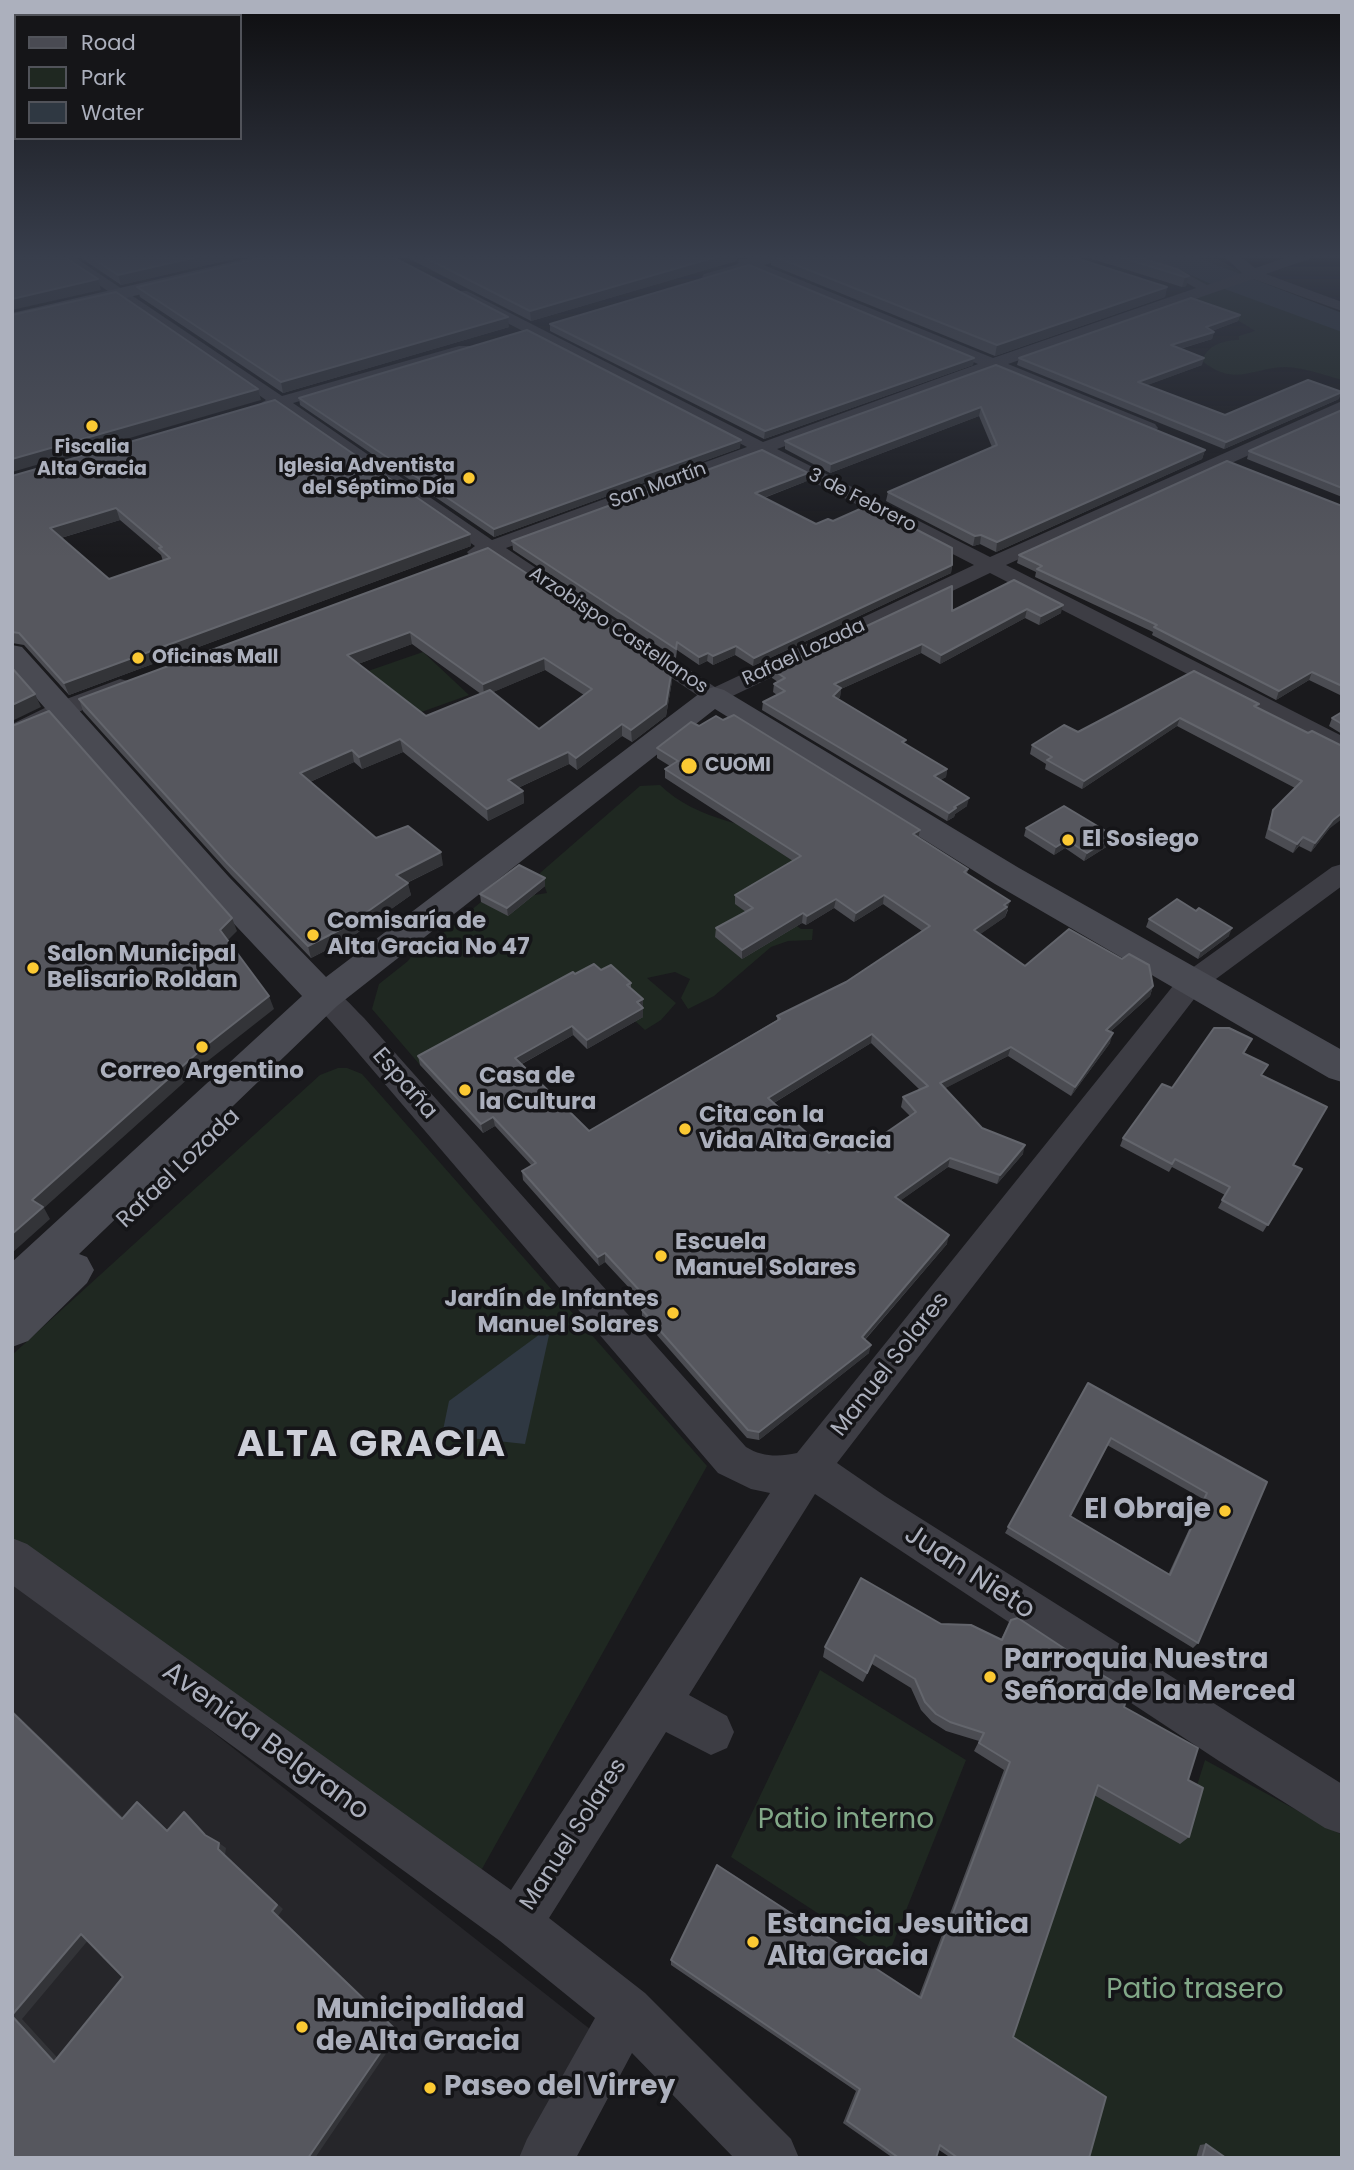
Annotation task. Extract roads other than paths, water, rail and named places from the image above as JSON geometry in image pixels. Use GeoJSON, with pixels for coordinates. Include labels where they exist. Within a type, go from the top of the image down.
{"type":"FeatureCollection","features":[{"type":"Feature","properties":{"kind":"street","name":"Arzobispo Castellanos"},"geometry":{"type":"LineString","coordinates":[[212,355],[491,547],[715,696],[1007,876],[1342,1068]]}},
{"type":"Feature","properties":{"kind":"street"},"geometry":{"type":"LineString","coordinates":[[253,410],[441,355]]}},
{"type":"Feature","properties":{"kind":"street","name":"3 de Febrero"},"geometry":{"type":"LineString","coordinates":[[584,355],[988,566],[1342,746]]}},
{"type":"Feature","properties":{"kind":"street"},"geometry":{"type":"LineString","coordinates":[[977,355],[1161,433]]}},
{"type":"Feature","properties":{"kind":"street","name":"San Martín"},"geometry":{"type":"LineString","coordinates":[[451,562],[1018,355]]}},
{"type":"Feature","properties":{"kind":"street","name":"Rafael Lozada"},"geometry":{"type":"LineString","coordinates":[[12,1290],[324,997],[715,696],[988,566],[1342,406]]}},
{"type":"Feature","properties":{"kind":"street"},"geometry":{"type":"LineString","coordinates":[[1199,449],[1248,470]]}},
{"type":"Feature","properties":{"kind":"street","name":"España"},"geometry":{"type":"LineString","coordinates":[[12,653],[217,885],[353,1026],[732,1460],[767,1475],[793,1473],[810,1467]]}},
{"type":"Feature","properties":{"kind":"street"},"geometry":{"type":"LineString","coordinates":[[12,733],[61,709],[139,679]]}},
{"type":"Feature","properties":{"kind":"street","name":"Manuel Solares"},"geometry":{"type":"LineString","coordinates":[[517,1924],[810,1467],[1191,983],[1342,873]]}},
{"type":"Feature","properties":{"kind":"street","name":"Rafael Lozada"},"geometry":{"type":"LineString","coordinates":[[12,1327],[307,1046],[324,997]]}},
{"type":"Feature","properties":{"kind":"street","name":"Juan Nieto"},"geometry":{"type":"LineString","coordinates":[[810,1467],[871,1510],[1342,1811]]}},
{"type":"Feature","properties":{"kind":"street","name":"Avenida Belgrano"},"geometry":{"type":"LineString","coordinates":[[12,1559],[517,1924],[628,2011],[772,2158]]}},
{"type":"Feature","properties":{"kind":"street"},"geometry":{"type":"LineString","coordinates":[[659,1703],[711,1732]]}},
{"type":"Feature","properties":{"kind":"street"},"geometry":{"type":"LineString","coordinates":[[546,2158],[628,2011]]}},
{"type":"Feature","properties":{"kind":"water"},"geometry":{"type":"Polygon","coordinates":[[[551,1326],[525,1444],[442,1435],[449,1401],[551,1326]]]}},
{"type":"Feature","properties":{"kind":"place","name":"Fiscalia Alta Gracia"},"geometry":{"type":"Point","coordinates":[92,426]}},
{"type":"Feature","properties":{"kind":"place","name":"Iglesia Adventista del Séptimo Día"},"geometry":{"type":"Point","coordinates":[469,478]}},
{"type":"Feature","properties":{"kind":"place","name":"Oficinas Mall"},"geometry":{"type":"Point","coordinates":[138,658]}},
{"type":"Feature","properties":{"kind":"place","name":"CUOMI"},"geometry":{"type":"Point","coordinates":[689,766]}},
{"type":"Feature","properties":{"kind":"place","name":"El Sosiego"},"geometry":{"type":"Point","coordinates":[1068,840]}},
{"type":"Feature","properties":{"kind":"place","name":"Comisaría de Alta Gracia No 47"},"geometry":{"type":"Point","coordinates":[313,935]}},
{"type":"Feature","properties":{"kind":"place","name":"Salon Municipal Belisario Roldan"},"geometry":{"type":"Point","coordinates":[33,968]}},
{"type":"Feature","properties":{"kind":"place","name":"Correo Argentino"},"geometry":{"type":"Point","coordinates":[202,1047]}},
{"type":"Feature","properties":{"kind":"place","name":"Casa de la Cultura"},"geometry":{"type":"Point","coordinates":[465,1090]}},
{"type":"Feature","properties":{"kind":"place","name":"Cita con la Vida Alta Gracia"},"geometry":{"type":"Point","coordinates":[685,1129]}},
{"type":"Feature","properties":{"kind":"place","name":"Escuela Manuel Solares"},"geometry":{"type":"Point","coordinates":[661,1256]}},
{"type":"Feature","properties":{"kind":"place","name":"Jardín de Infantes Manuel Solares"},"geometry":{"type":"Point","coordinates":[673,1313]}},
{"type":"Feature","properties":{"kind":"place","name":"El Obraje"},"geometry":{"type":"Point","coordinates":[1225,1511]}},
{"type":"Feature","properties":{"kind":"place","name":"Parroquia Nuestra Señora de la Merced"},"geometry":{"type":"Point","coordinates":[990,1677]}},
{"type":"Feature","properties":{"kind":"place","name":"Estancia Jesuitica Alta Gracia"},"geometry":{"type":"Point","coordinates":[753,1942]}},
{"type":"Feature","properties":{"kind":"place","name":"Municipalidad de Alta Gracia"},"geometry":{"type":"Point","coordinates":[302,2027]}},
{"type":"Feature","properties":{"kind":"place","name":"Paseo del Virrey"},"geometry":{"type":"Point","coordinates":[430,2088]}},
{"type":"Feature","properties":{"kind":"district","name":"ALTA GRACIA"},"geometry":{"type":"Point","coordinates":[372,1447]}},
{"type":"Feature","properties":{"kind":"park label","name":"Patio interno"},"geometry":{"type":"Point","coordinates":[846,1821]}},
{"type":"Feature","properties":{"kind":"park label","name":"Patio trasero"},"geometry":{"type":"Point","coordinates":[1195,1991]}}]}
